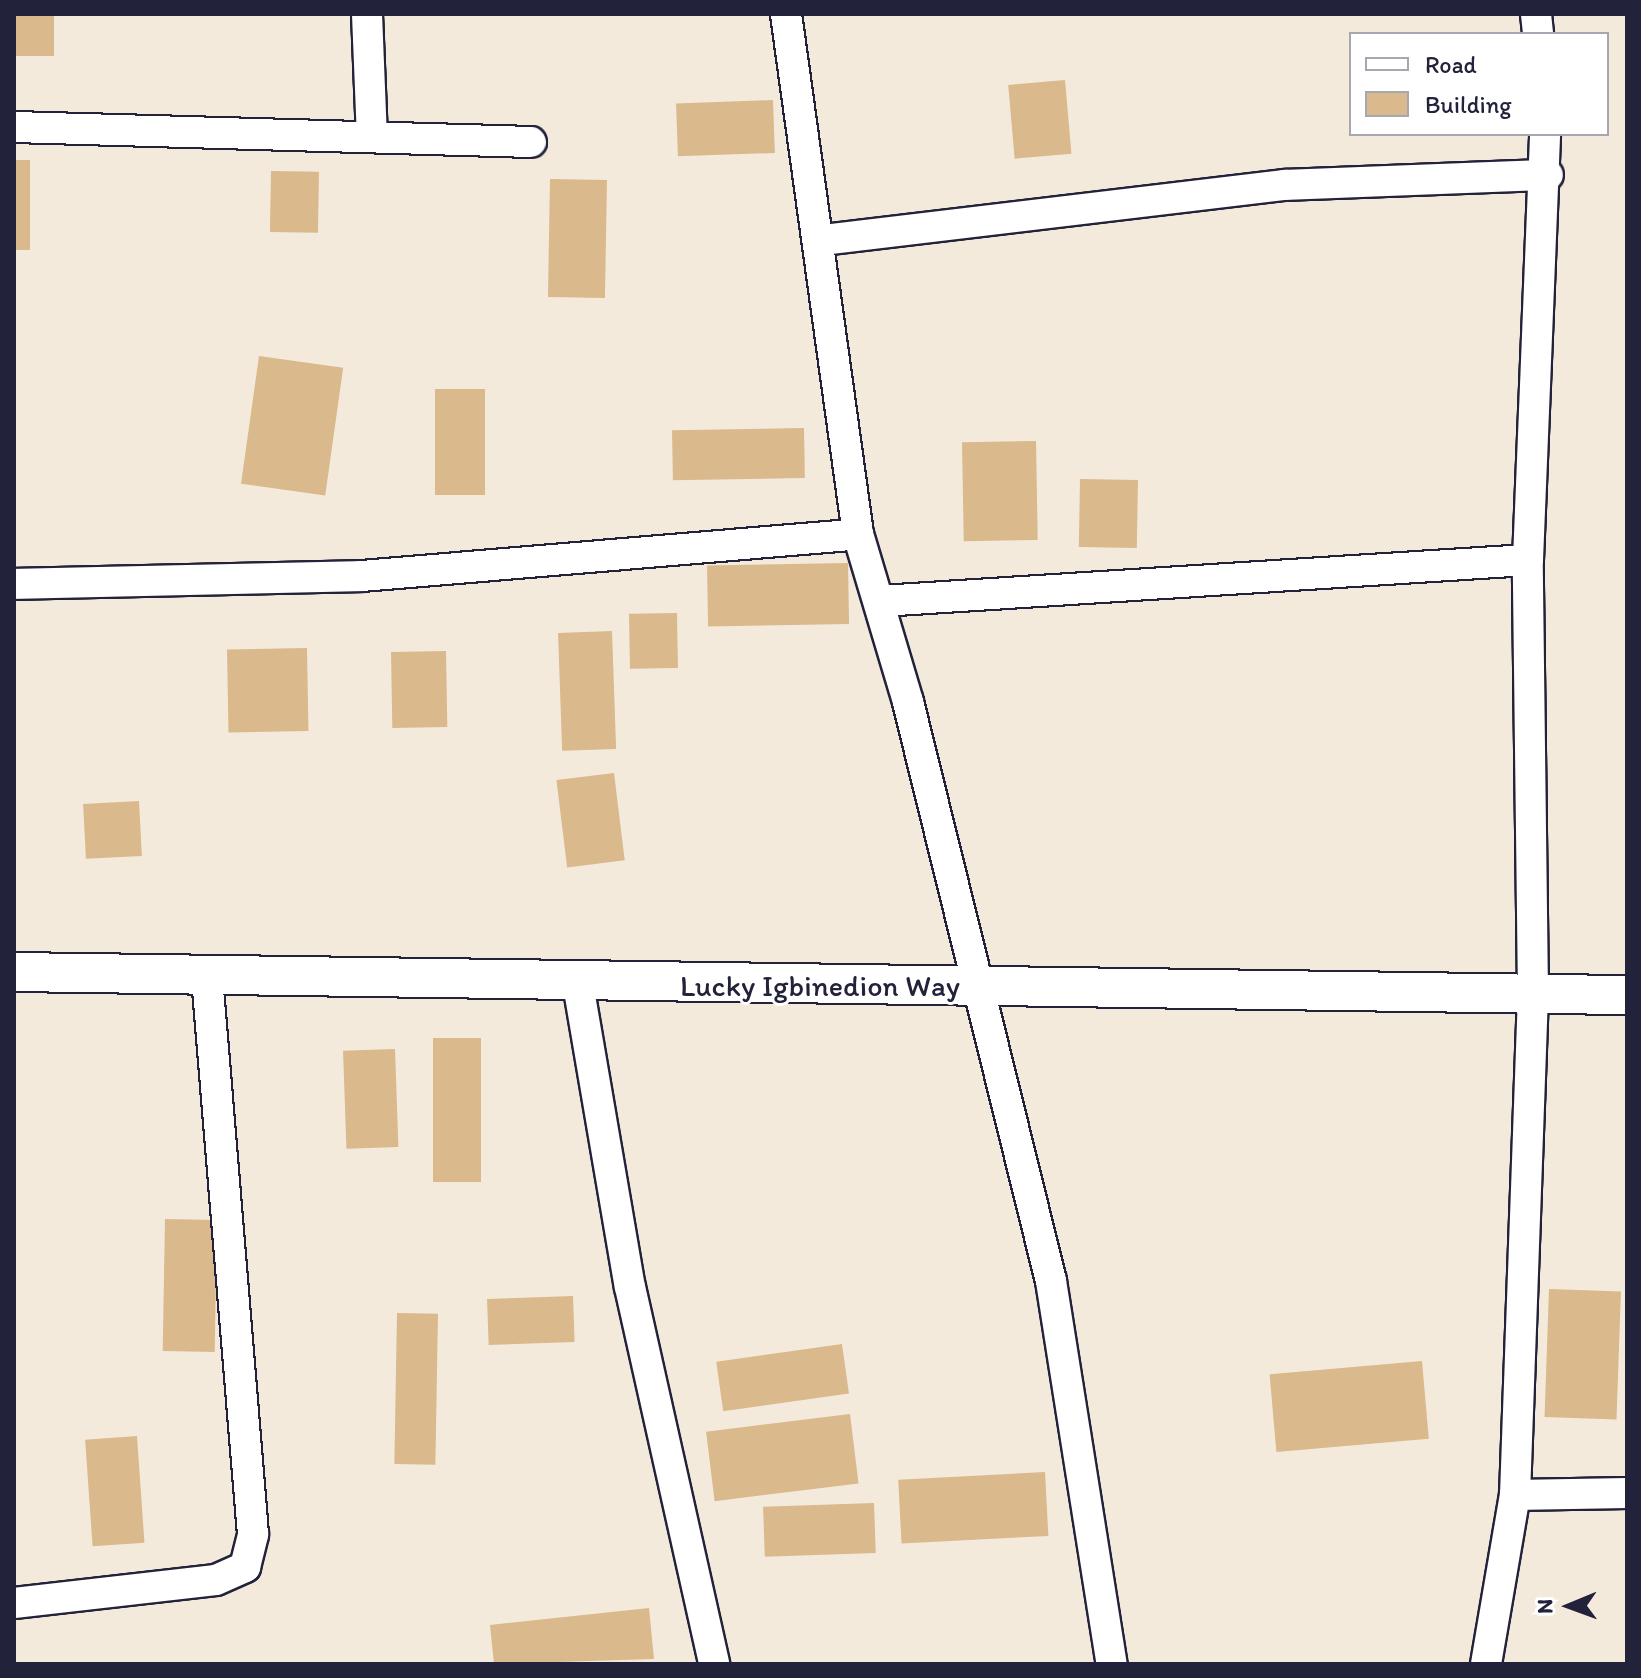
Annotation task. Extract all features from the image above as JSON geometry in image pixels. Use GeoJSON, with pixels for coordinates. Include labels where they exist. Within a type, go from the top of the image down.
{"type":"FeatureCollection","features":[{"type":"Feature","properties":{"kind":"street"},"geometry":{"type":"LineString","coordinates":[[367,14],[372,136]]}},
{"type":"Feature","properties":{"kind":"street"},"geometry":{"type":"LineString","coordinates":[[786,14],[822,240],[858,534],[881,601],[975,987],[1051,1281],[1112,1664]]}},
{"type":"Feature","properties":{"kind":"street"},"geometry":{"type":"LineString","coordinates":[[14,127],[531,142]]}},
{"type":"Feature","properties":{"kind":"street"},"geometry":{"type":"LineString","coordinates":[[1486,1664],[1515,1495],[1533,994],[1528,560],[1548,175],[1545,136]]}},
{"type":"Feature","properties":{"kind":"street"},"geometry":{"type":"LineString","coordinates":[[822,240],[1285,185],[1548,175]]}},
{"type":"Feature","properties":{"kind":"street"},"geometry":{"type":"LineString","coordinates":[[14,584],[362,576],[858,534]]}},
{"type":"Feature","properties":{"kind":"street"},"geometry":{"type":"LineString","coordinates":[[881,601],[1528,560]]}},
{"type":"Feature","properties":{"kind":"street","name":"Lucky Igbinedion Way"},"geometry":{"type":"LineString","coordinates":[[14,972],[578,984],[1627,995]]}},
{"type":"Feature","properties":{"kind":"street"},"geometry":{"type":"LineString","coordinates":[[14,1603],[216,1580],[245,1567],[253,1534],[207,977]]}},
{"type":"Feature","properties":{"kind":"street"},"geometry":{"type":"LineString","coordinates":[[578,984],[630,1287],[714,1664]]}},
{"type":"Feature","properties":{"kind":"street"},"geometry":{"type":"LineString","coordinates":[[1515,1495],[1627,1493]]}},
{"type":"Feature","properties":{"kind":"building"},"geometry":{"type":"Polygon","coordinates":[[[14,14],[54,14],[54,56],[14,56],[14,14]]]}},
{"type":"Feature","properties":{"kind":"building"},"geometry":{"type":"Polygon","coordinates":[[[1065,80],[1071,154],[1015,159],[1008,85],[1065,80]]]}},
{"type":"Feature","properties":{"kind":"building"},"geometry":{"type":"Polygon","coordinates":[[[773,100],[775,153],[678,156],[676,103],[773,100]]]}},
{"type":"Feature","properties":{"kind":"building"},"geometry":{"type":"Polygon","coordinates":[[[14,160],[30,160],[30,250],[14,250],[14,160]]]}},
{"type":"Feature","properties":{"kind":"building"},"geometry":{"type":"Polygon","coordinates":[[[271,171],[319,172],[318,233],[270,232],[271,171]]]}},
{"type":"Feature","properties":{"kind":"building"},"geometry":{"type":"Polygon","coordinates":[[[550,179],[607,180],[605,298],[548,297],[550,179]]]}},
{"type":"Feature","properties":{"kind":"building"},"geometry":{"type":"Polygon","coordinates":[[[259,356],[343,368],[325,496],[241,484],[259,356]]]}},
{"type":"Feature","properties":{"kind":"building"},"geometry":{"type":"Polygon","coordinates":[[[435,389],[485,389],[485,495],[435,495],[435,389]]]}},
{"type":"Feature","properties":{"kind":"building"},"geometry":{"type":"Polygon","coordinates":[[[804,428],[805,478],[673,480],[672,430],[804,428]]]}},
{"type":"Feature","properties":{"kind":"building"},"geometry":{"type":"Polygon","coordinates":[[[1036,441],[1038,540],[964,541],[962,442],[1036,441]]]}},
{"type":"Feature","properties":{"kind":"building"},"geometry":{"type":"Polygon","coordinates":[[[1080,479],[1138,480],[1137,548],[1079,547],[1080,479]]]}},
{"type":"Feature","properties":{"kind":"building"},"geometry":{"type":"Polygon","coordinates":[[[848,563],[849,624],[708,626],[707,565],[848,563]]]}},
{"type":"Feature","properties":{"kind":"building"},"geometry":{"type":"Polygon","coordinates":[[[677,613],[678,668],[630,669],[629,614],[677,613]]]}},
{"type":"Feature","properties":{"kind":"building"},"geometry":{"type":"Polygon","coordinates":[[[612,631],[616,749],[562,751],[558,633],[612,631]]]}},
{"type":"Feature","properties":{"kind":"building"},"geometry":{"type":"Polygon","coordinates":[[[307,648],[308,731],[228,732],[227,649],[307,648]]]}},
{"type":"Feature","properties":{"kind":"building"},"geometry":{"type":"Polygon","coordinates":[[[446,651],[447,727],[392,728],[391,652],[446,651]]]}},
{"type":"Feature","properties":{"kind":"building"},"geometry":{"type":"Polygon","coordinates":[[[614,773],[625,860],[567,867],[556,780],[614,773]]]}},
{"type":"Feature","properties":{"kind":"building"},"geometry":{"type":"Polygon","coordinates":[[[139,801],[142,856],[86,859],[83,804],[139,801]]]}},
{"type":"Feature","properties":{"kind":"building"},"geometry":{"type":"Polygon","coordinates":[[[433,1038],[481,1038],[481,1182],[433,1182],[433,1038]]]}},
{"type":"Feature","properties":{"kind":"building"},"geometry":{"type":"Polygon","coordinates":[[[395,1049],[398,1147],[346,1149],[343,1051],[395,1049]]]}},
{"type":"Feature","properties":{"kind":"building"},"geometry":{"type":"Polygon","coordinates":[[[165,1219],[217,1220],[215,1352],[163,1351],[165,1219]]]}},
{"type":"Feature","properties":{"kind":"building"},"geometry":{"type":"Polygon","coordinates":[[[1549,1289],[1621,1292],[1616,1419],[1545,1417],[1549,1289]]]}},
{"type":"Feature","properties":{"kind":"building"},"geometry":{"type":"Polygon","coordinates":[[[573,1296],[575,1342],[489,1345],[487,1299],[573,1296]]]}},
{"type":"Feature","properties":{"kind":"building"},"geometry":{"type":"Polygon","coordinates":[[[397,1313],[438,1314],[435,1465],[394,1464],[397,1313]]]}},
{"type":"Feature","properties":{"kind":"building"},"geometry":{"type":"Polygon","coordinates":[[[842,1344],[849,1394],[723,1411],[716,1362],[842,1344]]]}},
{"type":"Feature","properties":{"kind":"building"},"geometry":{"type":"Polygon","coordinates":[[[1422,1361],[1429,1439],[1276,1452],[1270,1374],[1422,1361]]]}},
{"type":"Feature","properties":{"kind":"building"},"geometry":{"type":"Polygon","coordinates":[[[850,1414],[859,1483],[715,1501],[706,1432],[850,1414]]]}},
{"type":"Feature","properties":{"kind":"building"},"geometry":{"type":"Polygon","coordinates":[[[137,1436],[144,1543],[93,1546],[85,1440],[137,1436]]]}},
{"type":"Feature","properties":{"kind":"building"},"geometry":{"type":"Polygon","coordinates":[[[1045,1472],[1048,1536],[902,1544],[898,1480],[1045,1472]]]}},
{"type":"Feature","properties":{"kind":"building"},"geometry":{"type":"Polygon","coordinates":[[[874,1503],[876,1553],[765,1557],[763,1507],[874,1503]]]}},
{"type":"Feature","properties":{"kind":"building"},"geometry":{"type":"Polygon","coordinates":[[[649,1608],[654,1659],[494,1664],[490,1625],[649,1608]]]}}]}
